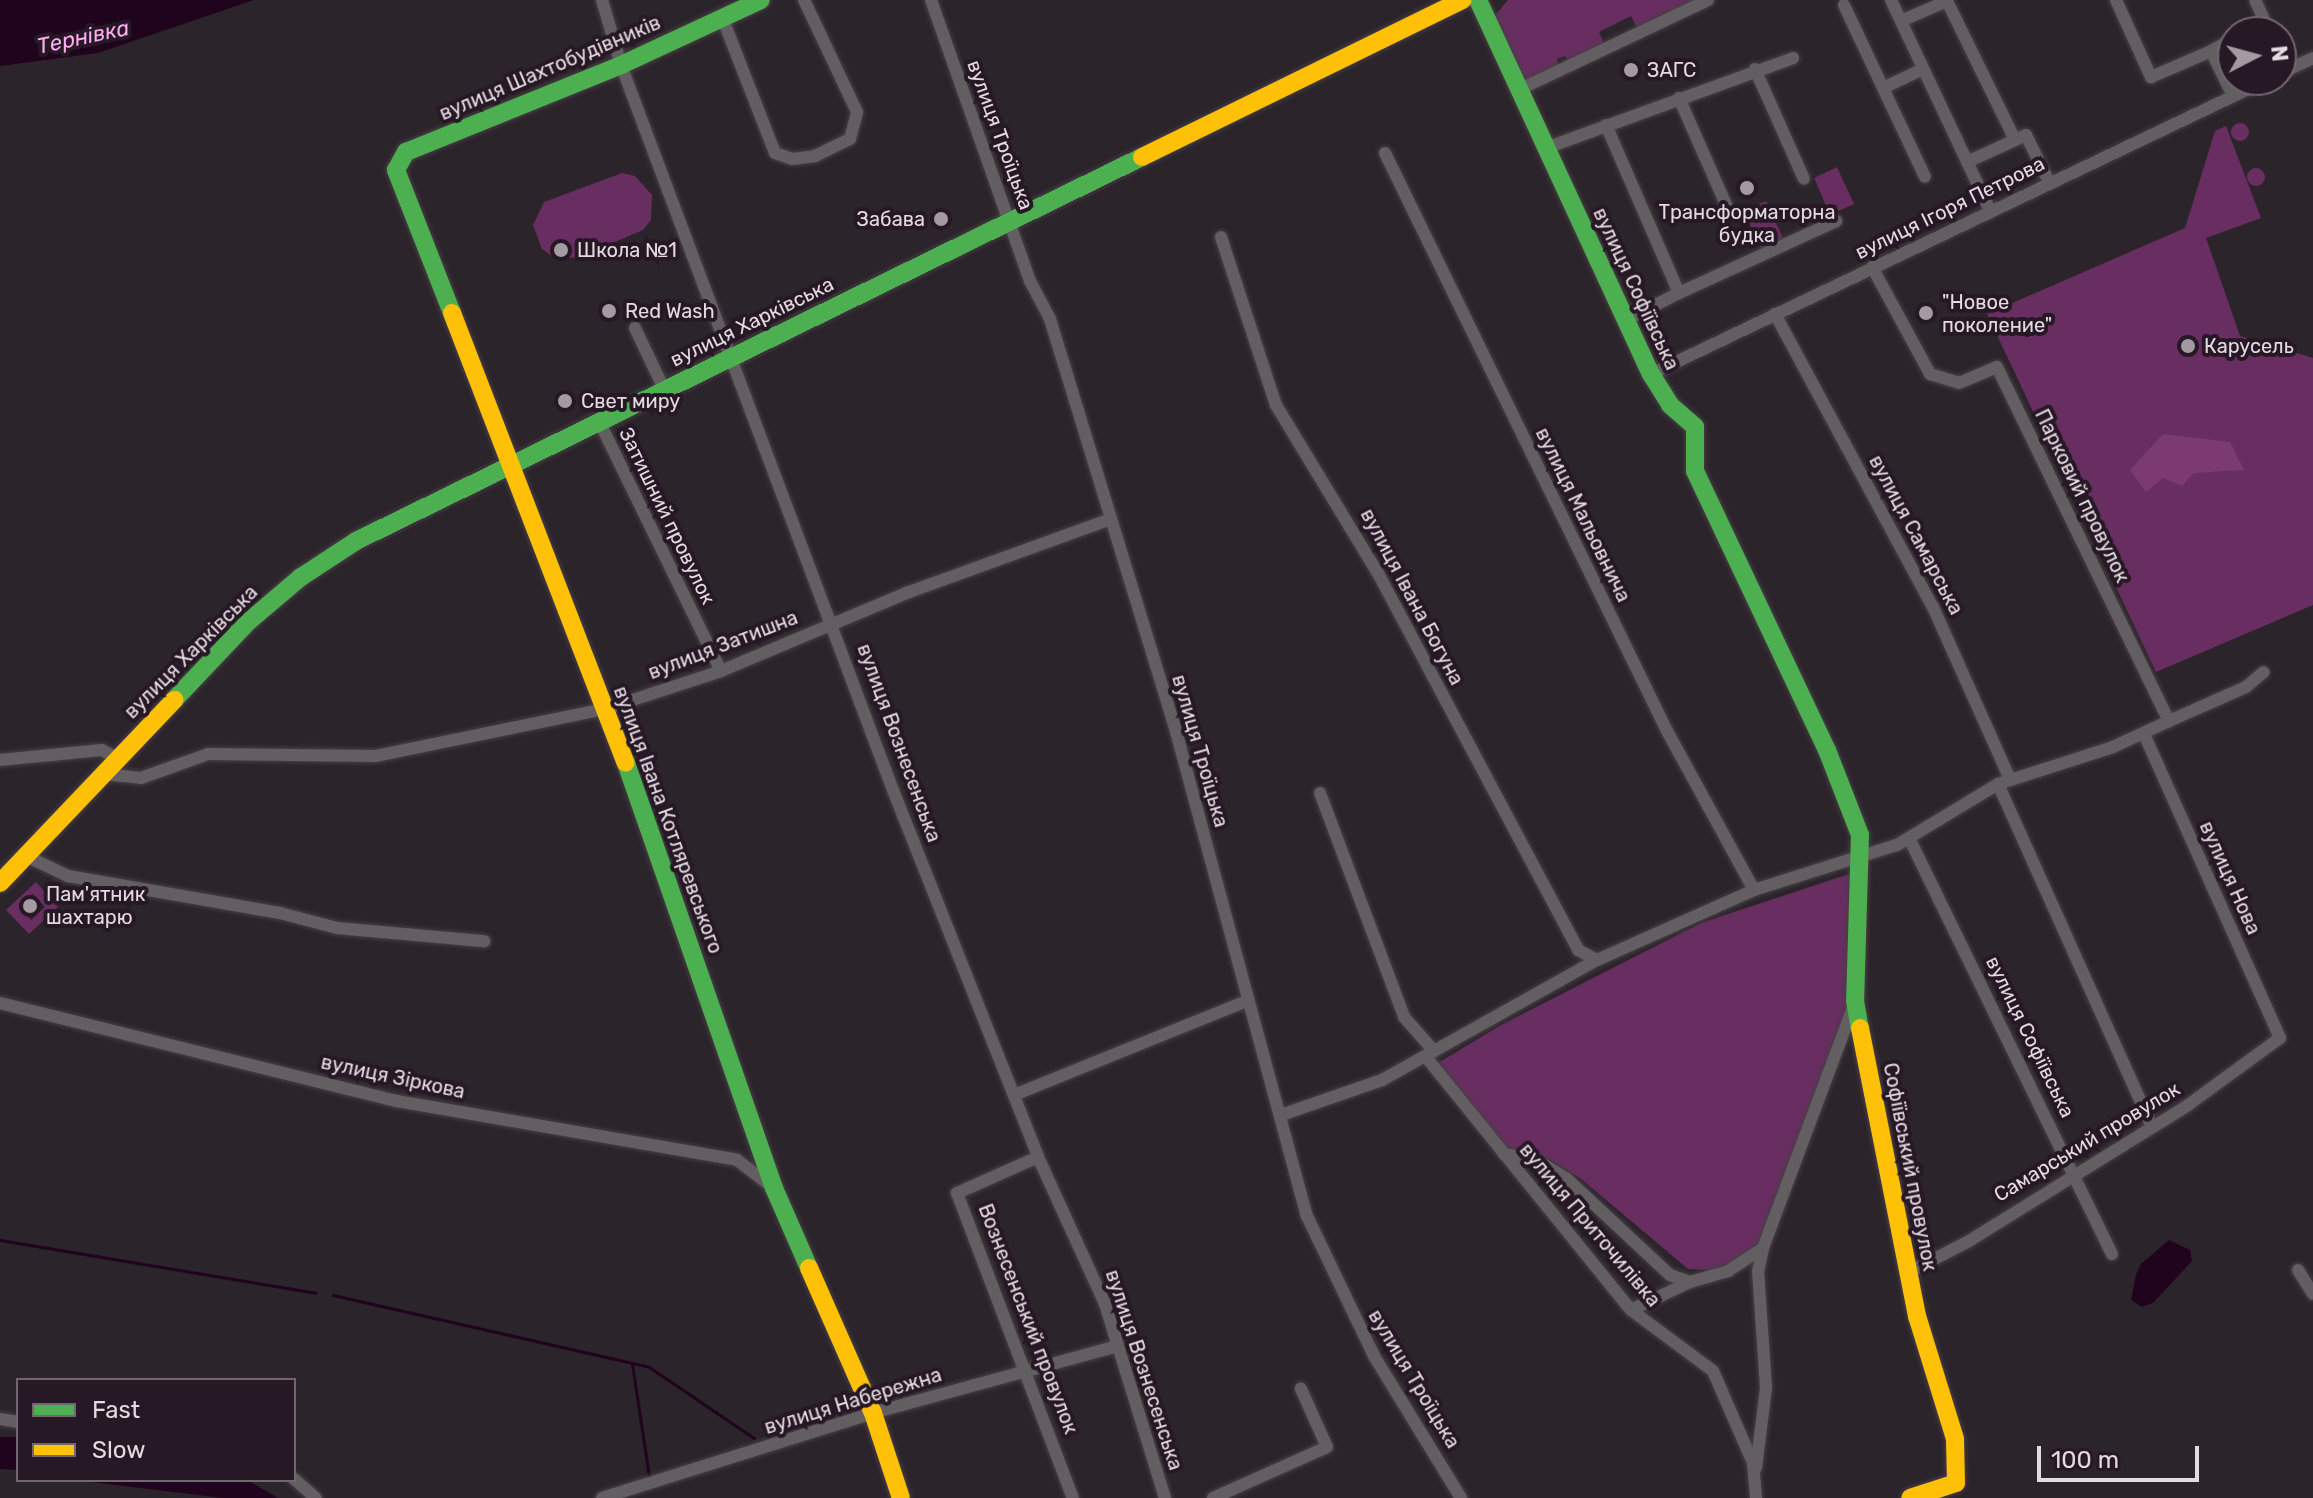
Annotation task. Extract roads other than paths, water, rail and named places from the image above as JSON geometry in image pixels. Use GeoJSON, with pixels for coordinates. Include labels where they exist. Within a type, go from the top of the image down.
{"type":"FeatureCollection","features":[{"type":"Feature","properties":{"kind":"street","name":"вулиця Вознесенська"},"geometry":{"type":"LineString","coordinates":[[602,0],[621,65],[834,624],[893,790],[1038,1157],[1091,1270],[1165,1498]]}},
{"type":"Feature","properties":{"kind":"street","name":"вулиця Шахтобудівників"},"geometry":{"type":"LineString","coordinates":[[399,157],[621,65],[761,0]]}},
{"type":"Feature","properties":{"kind":"street"},"geometry":{"type":"LineString","coordinates":[[722,17],[775,153],[792,159],[815,156],[850,139],[857,112],[804,0]]}},
{"type":"Feature","properties":{"kind":"street","name":"вулиця Троїцька"},"geometry":{"type":"LineString","coordinates":[[931,0],[1030,281],[1050,319],[1108,520],[1177,735],[1247,1001],[1281,1115],[1293,1176],[1322,1251],[1374,1356],[1461,1498]]}},
{"type":"Feature","properties":{"kind":"street"},"geometry":{"type":"LineString","coordinates":[[1518,90],[1708,0]]}},
{"type":"Feature","properties":{"kind":"street"},"geometry":{"type":"LineString","coordinates":[[1891,0],[1990,210]]}},
{"type":"Feature","properties":{"kind":"street"},"geometry":{"type":"LineString","coordinates":[[1901,21],[1947,0],[2015,140]]}},
{"type":"Feature","properties":{"kind":"street"},"geometry":{"type":"LineString","coordinates":[[2116,0],[2151,77],[2217,48]]}},
{"type":"Feature","properties":{"kind":"street","name":"вулиця Харківська"},"geometry":{"type":"LineString","coordinates":[[0,883],[248,622],[301,577],[386,525],[1010,221],[1473,1]]}},
{"type":"Feature","properties":{"kind":"street","name":"вулиця Софіївська"},"geometry":{"type":"LineString","coordinates":[[1473,1],[1546,148],[1651,374],[1670,405],[1695,427],[1695,471],[1827,750],[1855,817],[1863,854]]}},
{"type":"Feature","properties":{"kind":"street"},"geometry":{"type":"LineString","coordinates":[[1844,5],[1925,177]]}},
{"type":"Feature","properties":{"kind":"street"},"geometry":{"type":"LineString","coordinates":[[2211,51],[2217,63]]}},
{"type":"Feature","properties":{"kind":"street"},"geometry":{"type":"LineString","coordinates":[[1546,148],[1755,69],[1793,58]]}},
{"type":"Feature","properties":{"kind":"street"},"geometry":{"type":"LineString","coordinates":[[1755,69],[1804,179]]}},
{"type":"Feature","properties":{"kind":"street"},"geometry":{"type":"LineString","coordinates":[[1883,88],[1923,69]]}},
{"type":"Feature","properties":{"kind":"street","name":"вулиця Ігоря Петрова"},"geometry":{"type":"LineString","coordinates":[[1651,374],[2233,96]]}},
{"type":"Feature","properties":{"kind":"street"},"geometry":{"type":"LineString","coordinates":[[1679,98],[1727,207]]}},
{"type":"Feature","properties":{"kind":"street"},"geometry":{"type":"LineString","coordinates":[[1606,125],[1679,293]]}},
{"type":"Feature","properties":{"kind":"street"},"geometry":{"type":"LineString","coordinates":[[1967,162],[2026,135],[2049,182]]}},
{"type":"Feature","properties":{"kind":"street","name":"вулиця Мальовнича"},"geometry":{"type":"LineString","coordinates":[[1385,153],[1667,731],[1754,890]]}},
{"type":"Feature","properties":{"kind":"street","name":"вулиця Івана Котляревського"},"geometry":{"type":"LineString","coordinates":[[399,157],[396,170],[605,709],[774,1188],[873,1413],[901,1498]]}},
{"type":"Feature","properties":{"kind":"street"},"geometry":{"type":"LineString","coordinates":[[1626,320],[1836,221]]}},
{"type":"Feature","properties":{"kind":"street","name":"вулиця Івана Богуна"},"geometry":{"type":"LineString","coordinates":[[1221,237],[1276,405],[1374,565],[1570,938],[1578,950],[1597,960]]}},
{"type":"Feature","properties":{"kind":"street","name":"Парковий провулок"},"geometry":{"type":"LineString","coordinates":[[1872,267],[1930,374],[1959,383],[1997,367],[2169,721]]}},
{"type":"Feature","properties":{"kind":"street","name":"вулиця Самарська"},"geometry":{"type":"LineString","coordinates":[[1775,314],[1933,607],[2004,782],[2152,1127]]}},
{"type":"Feature","properties":{"kind":"street"},"geometry":{"type":"LineString","coordinates":[[635,328],[664,389]]}},
{"type":"Feature","properties":{"kind":"street","name":"Затишний провулок"},"geometry":{"type":"LineString","coordinates":[[599,421],[721,671]]}},
{"type":"Feature","properties":{"kind":"street","name":"вулиця Затишна"},"geometry":{"type":"LineString","coordinates":[[104,774],[141,778],[208,754],[376,756],[605,709],[721,671],[834,624],[1108,520]]}},
{"type":"Feature","properties":{"kind":"street"},"geometry":{"type":"LineString","coordinates":[[1281,1115],[1382,1080],[1597,960],[1754,890],[1909,838],[2004,782],[2144,734],[2246,687],[2264,672]]}},
{"type":"Feature","properties":{"kind":"street","name":"вулиця Нова"},"geometry":{"type":"LineString","coordinates":[[2144,734],[2280,1038]]}},
{"type":"Feature","properties":{"kind":"street"},"geometry":{"type":"LineString","coordinates":[[0,760],[102,750],[118,759]]}},
{"type":"Feature","properties":{"kind":"street","name":"вулиця Приточилівка"},"geometry":{"type":"LineString","coordinates":[[1320,793],[1404,1017],[1504,1154],[1631,1310],[1713,1371],[1756,1474],[1756,1498]]}},
{"type":"Feature","properties":{"kind":"street","name":"вулиця Софіївська"},"geometry":{"type":"LineString","coordinates":[[1909,838],[2112,1254]]}},
{"type":"Feature","properties":{"kind":"street","name":"Софіївський провулок"},"geometry":{"type":"LineString","coordinates":[[1863,854],[1855,1001],[1917,1316],[1952,1420],[1956,1483],[1910,1498]]}},
{"type":"Feature","properties":{"kind":"street"},"geometry":{"type":"LineString","coordinates":[[26,856],[68,876],[337,928],[484,941]]}},
{"type":"Feature","properties":{"kind":"street"},"geometry":{"type":"LineString","coordinates":[[1014,1095],[1247,1001]]}},
{"type":"Feature","properties":{"kind":"street"},"geometry":{"type":"LineString","coordinates":[[1756,1474],[1766,1388],[1758,1272],[1763,1248],[1835,1068],[1855,1001]]}},
{"type":"Feature","properties":{"kind":"street","name":"вулиця Зіркова"},"geometry":{"type":"LineString","coordinates":[[0,1003],[397,1101],[737,1160],[774,1188]]}},
{"type":"Feature","properties":{"kind":"street","name":"Самарський провулок"},"geometry":{"type":"LineString","coordinates":[[1909,1272],[1969,1241],[2152,1127],[2280,1038]]}},
{"type":"Feature","properties":{"kind":"street"},"geometry":{"type":"LineString","coordinates":[[737,1160],[759,1146]]}},
{"type":"Feature","properties":{"kind":"street"},"geometry":{"type":"LineString","coordinates":[[1504,1154],[1537,1160],[1567,1179],[1595,1200],[1650,1259],[1690,1282]]}},
{"type":"Feature","properties":{"kind":"street","name":"Вознесенський провулок"},"geometry":{"type":"LineString","coordinates":[[1038,1157],[957,1193],[1029,1371],[1073,1498]]}},
{"type":"Feature","properties":{"kind":"street"},"geometry":{"type":"LineString","coordinates":[[1631,1310],[1690,1282],[1728,1271],[1763,1248]]}},
{"type":"Feature","properties":{"kind":"street"},"geometry":{"type":"LineString","coordinates":[[2298,1270],[2313,1294]]}},
{"type":"Feature","properties":{"kind":"street","name":"вулиця Набережна"},"geometry":{"type":"LineString","coordinates":[[602,1498],[873,1413],[1118,1346]]}},
{"type":"Feature","properties":{"kind":"street"},"geometry":{"type":"LineString","coordinates":[[1213,1498],[1327,1447],[1301,1389]]}},
{"type":"Feature","properties":{"kind":"street"},"geometry":{"type":"LineString","coordinates":[[296,1481],[316,1498]]}},
{"type":"Feature","properties":{"kind":"water","name":"Тернівка"},"geometry":{"type":"Polygon","coordinates":[[[0,0],[254,0],[98,53],[0,66],[0,0]]]}},
{"type":"Feature","properties":{"kind":"water"},"geometry":{"type":"Polygon","coordinates":[[[2169,1240],[2190,1250],[2192,1261],[2153,1303],[2142,1307],[2131,1300],[2136,1275],[2141,1264],[2169,1240]]]}},
{"type":"Feature","properties":{"kind":"water"},"geometry":{"type":"Polygon","coordinates":[[[0,1437],[16,1437],[16,1470],[0,1469],[0,1437]]]}},
{"type":"Feature","properties":{"kind":"water"},"geometry":{"type":"Polygon","coordinates":[[[91,1482],[250,1482],[278,1498],[223,1498],[91,1482]]]}},
{"type":"Feature","properties":{"kind":"waterway"},"geometry":{"type":"LineString","coordinates":[[0,1240],[316,1293]]}},
{"type":"Feature","properties":{"kind":"waterway"},"geometry":{"type":"LineString","coordinates":[[333,1295],[649,1367],[754,1438]]}},
{"type":"Feature","properties":{"kind":"waterway"},"geometry":{"type":"LineString","coordinates":[[632,1364],[649,1476]]}},
{"type":"Feature","properties":{"kind":"place","name":"ЗАГС"},"geometry":{"type":"Point","coordinates":[1631,70]}},
{"type":"Feature","properties":{"kind":"place","name":"Трансформаторна будка"},"geometry":{"type":"Point","coordinates":[1747,188]}},
{"type":"Feature","properties":{"kind":"place","name":"Забава"},"geometry":{"type":"Point","coordinates":[941,219]}},
{"type":"Feature","properties":{"kind":"place","name":"Школа №1"},"geometry":{"type":"Point","coordinates":[561,250]}},
{"type":"Feature","properties":{"kind":"place","name":"Red Wash"},"geometry":{"type":"Point","coordinates":[609,311]}},
{"type":"Feature","properties":{"kind":"place","name":"\"Новое поколение\""},"geometry":{"type":"Point","coordinates":[1926,313]}},
{"type":"Feature","properties":{"kind":"place","name":"Карусель"},"geometry":{"type":"Point","coordinates":[2188,346]}},
{"type":"Feature","properties":{"kind":"place","name":"Свет миру"},"geometry":{"type":"Point","coordinates":[565,401]}},
{"type":"Feature","properties":{"kind":"place","name":"Пам'ятник шахтарю"},"geometry":{"type":"Point","coordinates":[30,906]}}]}
